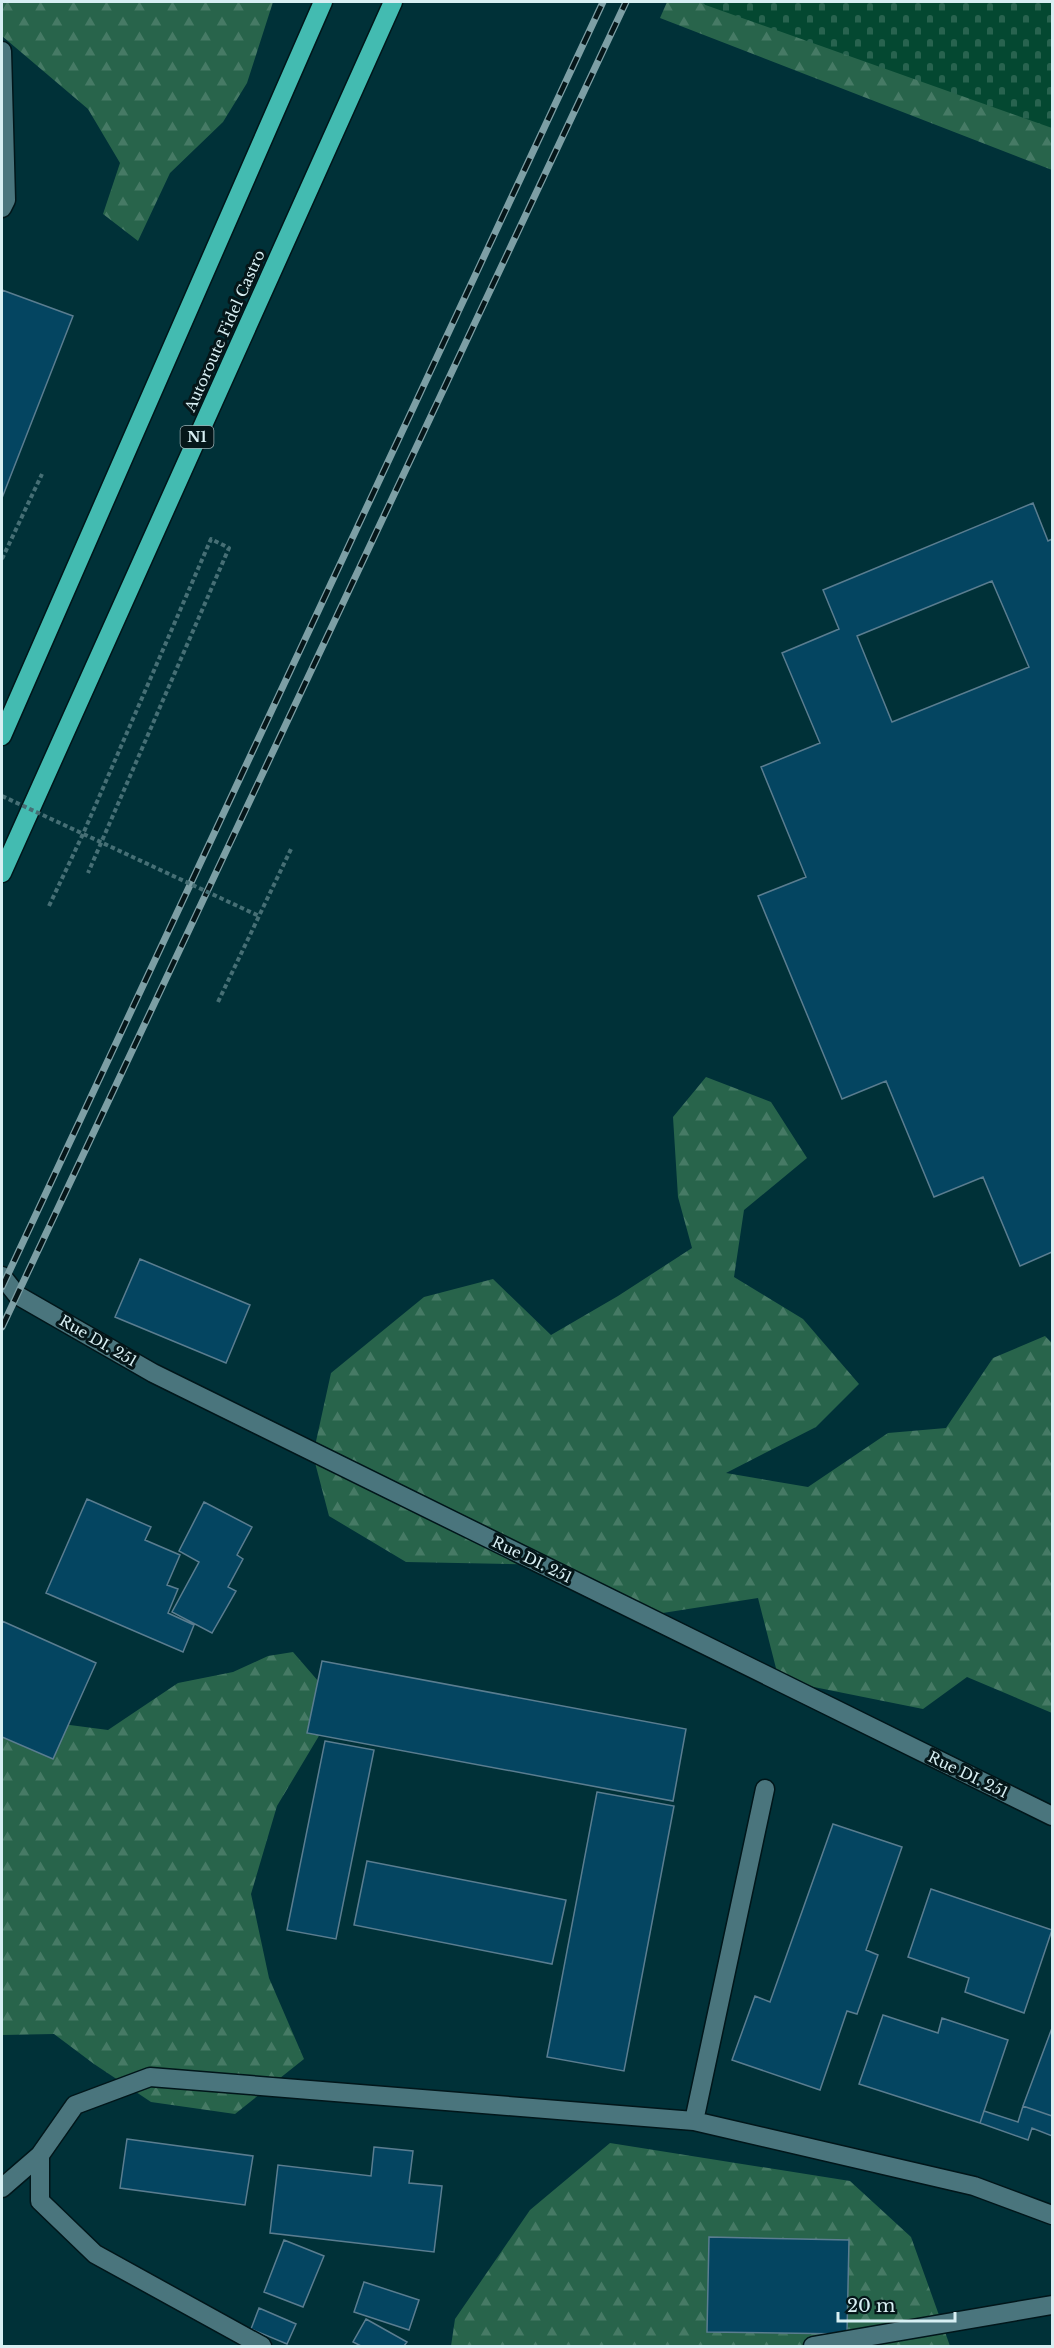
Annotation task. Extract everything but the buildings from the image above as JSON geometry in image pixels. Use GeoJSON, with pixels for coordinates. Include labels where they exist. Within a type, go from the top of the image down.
{"type":"FeatureCollection","features":[{"type":"Feature","properties":{"kind":"highway"},"geometry":{"type":"LineString","coordinates":[[2,736],[323,2]]}},
{"type":"Feature","properties":{"kind":"highway","name":"Autoroute Fidel Castro"},"geometry":{"type":"LineString","coordinates":[[2,873],[393,2]]}},
{"type":"Feature","properties":{"kind":"main road"},"geometry":{"type":"LineString","coordinates":[[2,51],[6,200],[2,208]]}},
{"type":"Feature","properties":{"kind":"main road"},"geometry":{"type":"LineString","coordinates":[[2,1276],[9,1296]]}},
{"type":"Feature","properties":{"kind":"main road","name":"Rue DI. 251"},"geometry":{"type":"LineString","coordinates":[[9,1296],[153,1373],[1053,1816]]}},
{"type":"Feature","properties":{"kind":"main road"},"geometry":{"type":"LineString","coordinates":[[694,2121],[765,1789]]}},
{"type":"Feature","properties":{"kind":"main road"},"geometry":{"type":"LineString","coordinates":[[2,2188],[39,2155],[75,2104],[150,2077],[694,2121],[974,2186],[1053,2215]]}},
{"type":"Feature","properties":{"kind":"main road"},"geometry":{"type":"LineString","coordinates":[[39,2155],[40,2201],[95,2254],[262,2346]]}},
{"type":"Feature","properties":{"kind":"main road"},"geometry":{"type":"LineString","coordinates":[[813,2346],[1053,2304]]}},
{"type":"Feature","properties":{"kind":"path"},"geometry":{"type":"LineString","coordinates":[[2,559],[42,474]]}},
{"type":"Feature","properties":{"kind":"path"},"geometry":{"type":"LineString","coordinates":[[49,906],[83,834],[211,539],[229,548],[88,873]]}},
{"type":"Feature","properties":{"kind":"path"},"geometry":{"type":"LineString","coordinates":[[2,796],[259,916]]}},
{"type":"Feature","properties":{"kind":"path"},"geometry":{"type":"LineString","coordinates":[[218,1002],[291,849]]}},
{"type":"Feature","properties":{"kind":"green space"},"geometry":{"type":"Polygon","coordinates":[[[2,2],[273,2],[247,83],[223,122],[170,173],[138,241],[103,214],[120,163],[88,109],[2,36],[2,2]]]}},
{"type":"Feature","properties":{"kind":"green space"},"geometry":{"type":"Polygon","coordinates":[[[667,2],[1052,2],[1052,170],[660,18],[667,2]]]}},
{"type":"Feature","properties":{"kind":"green space"},"geometry":{"type":"Polygon","coordinates":[[[697,2],[1052,2],[1052,128],[697,2]]]}},
{"type":"Feature","properties":{"kind":"green space"},"geometry":{"type":"Polygon","coordinates":[[[706,1077],[771,1102],[807,1158],[744,1210],[734,1277],[803,1319],[859,1384],[816,1427],[726,1473],[808,1487],[888,1433],[946,1428],[993,1358],[1045,1336],[1052,1343],[1052,1713],[967,1677],[923,1709],[779,1680],[758,1598],[650,1615],[554,1565],[406,1562],[329,1516],[313,1455],[331,1373],[424,1297],[493,1279],[551,1335],[618,1296],[692,1248],[678,1197],[673,1117],[706,1077]]]}},
{"type":"Feature","properties":{"kind":"green space"},"geometry":{"type":"Polygon","coordinates":[[[293,1652],[338,1704],[277,1806],[251,1894],[269,1978],[304,2059],[235,2114],[151,2102],[54,2034],[2,2035],[2,1722],[24,1719],[108,1730],[178,1683],[233,1672],[268,1656],[293,1652]]]}},
{"type":"Feature","properties":{"kind":"green space"},"geometry":{"type":"Polygon","coordinates":[[[610,2143],[850,2181],[911,2237],[950,2346],[451,2346],[455,2319],[530,2210],[610,2143]]]}},
{"type":"Feature","properties":{"kind":"railway"},"geometry":{"type":"LineString","coordinates":[[2,1287],[603,2]]}},
{"type":"Feature","properties":{"kind":"railway"},"geometry":{"type":"LineString","coordinates":[[2,1327],[626,2]]}}]}
